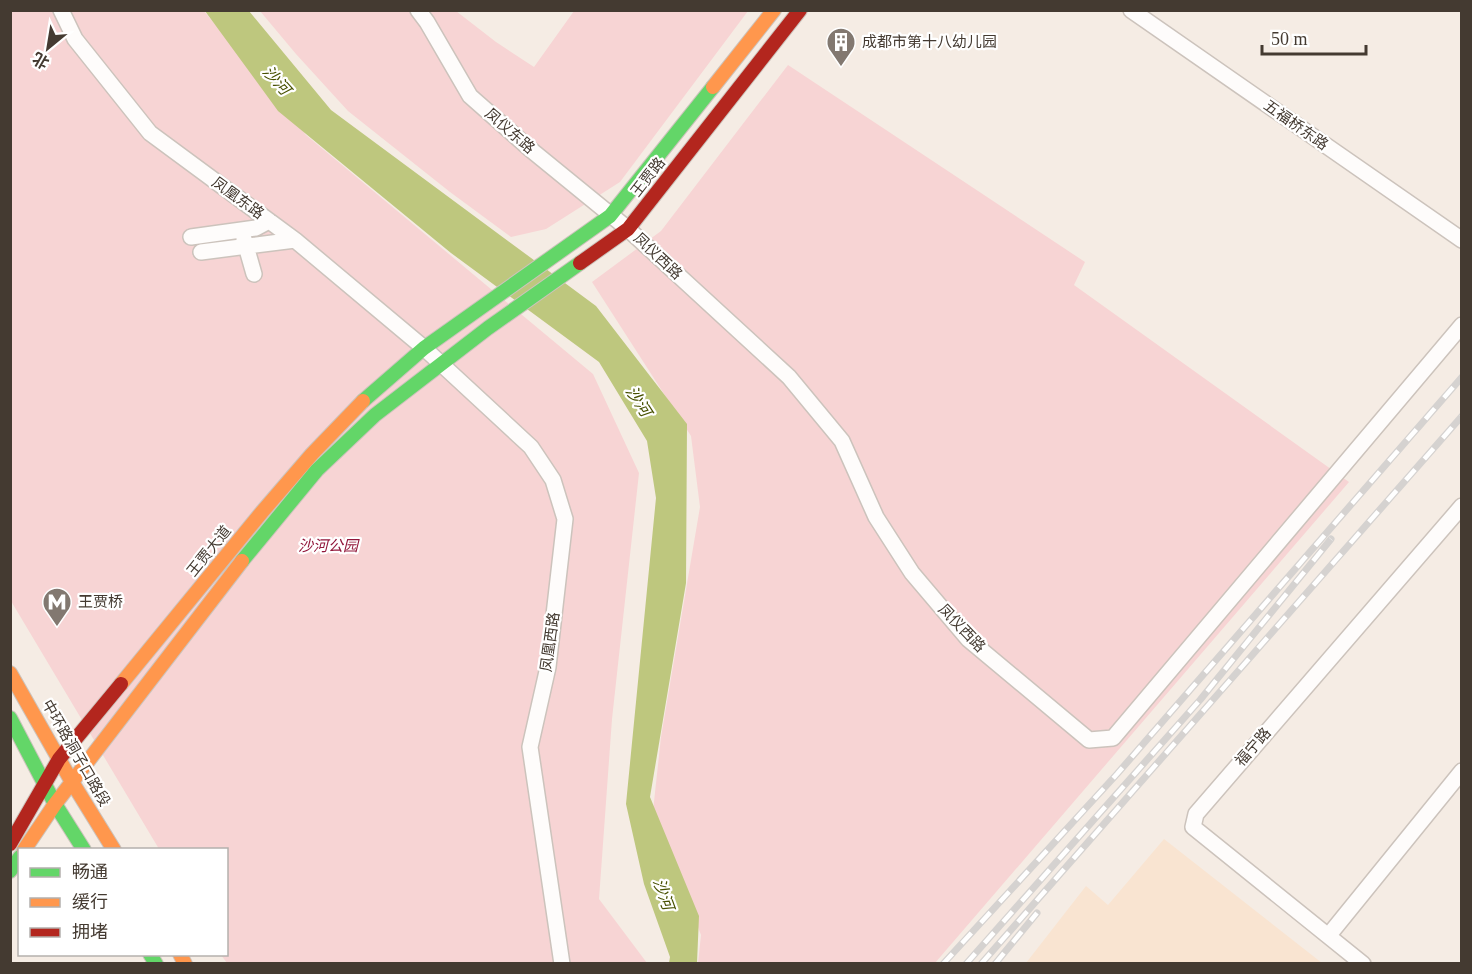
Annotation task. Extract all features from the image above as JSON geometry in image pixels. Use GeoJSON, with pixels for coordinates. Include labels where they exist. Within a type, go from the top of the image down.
{"type":"FeatureCollection","features":[{"type":"Feature","properties":{"kind":"main road","name":"王贾路"},"geometry":{"type":"LineString","coordinates":[[472,313],[610,216],[774,10]]}},
{"type":"Feature","properties":{"kind":"main road","name":"王贾路"},"geometry":{"type":"LineString","coordinates":[[441,365],[488,328],[628,229],[800,10]]}},
{"type":"Feature","properties":{"kind":"main road","name":"王贾大道"},"geometry":{"type":"LineString","coordinates":[[10,844],[59,759],[312,454],[361,403],[424,348],[472,313]]}},
{"type":"Feature","properties":{"kind":"main road"},"geometry":{"type":"LineString","coordinates":[[25,848],[55,804],[248,554],[317,470],[375,416],[441,365]]}},
{"type":"Feature","properties":{"kind":"main road","name":"中环路洞子口路段"},"geometry":{"type":"LineString","coordinates":[[10,673],[72,782],[113,848]]}},
{"type":"Feature","properties":{"kind":"main road"},"geometry":{"type":"LineString","coordinates":[[10,718],[55,804],[83,848]]}},
{"type":"Feature","properties":{"kind":"street","name":"凤凰东路"},"geometry":{"type":"LineString","coordinates":[[61,10],[75,39],[150,133],[295,240],[424,348],[441,365]]}},
{"type":"Feature","properties":{"kind":"street","name":"凤仪东路"},"geometry":{"type":"LineString","coordinates":[[418,10],[470,96],[628,229]]}},
{"type":"Feature","properties":{"kind":"street","name":"五福桥东路"},"geometry":{"type":"LineString","coordinates":[[1131,10],[1461,240]]}},
{"type":"Feature","properties":{"kind":"street"},"geometry":{"type":"LineString","coordinates":[[191,237],[256,228],[269,221]]}},
{"type":"Feature","properties":{"kind":"street","name":"凤仪西路"},"geometry":{"type":"LineString","coordinates":[[628,229],[797,387],[842,441],[876,517],[912,573],[968,639],[1089,740],[1113,738],[1461,325]]}},
{"type":"Feature","properties":{"kind":"street"},"geometry":{"type":"LineString","coordinates":[[241,230],[254,274]]}},
{"type":"Feature","properties":{"kind":"street"},"geometry":{"type":"LineString","coordinates":[[201,252],[295,240]]}},
{"type":"Feature","properties":{"kind":"street","name":"凤凰西路"},"geometry":{"type":"LineString","coordinates":[[441,365],[531,447],[553,480],[565,519],[548,667],[530,747],[562,963]]}},
{"type":"Feature","properties":{"kind":"street","name":"福宁路"},"geometry":{"type":"LineString","coordinates":[[1364,963],[1193,827],[1196,814],[1461,506]]}},
{"type":"Feature","properties":{"kind":"street"},"geometry":{"type":"LineString","coordinates":[[1329,935],[1461,771]]}},
{"type":"Feature","properties":{"kind":"shaded area"},"geometry":{"type":"Polygon","coordinates":[[[1164,839],[1322,963],[1026,963],[1086,886],[1108,905],[1164,839]]]}},
{"type":"Feature","properties":{"kind":"green space","name":"沙河公园"},"geometry":{"type":"Polygon","coordinates":[[[10,11],[204,11],[306,135],[593,374],[639,473],[612,719],[599,899],[647,963],[227,963],[222,956],[228,956],[228,848],[158,848],[11,601],[10,11]]]}},
{"type":"Feature","properties":{"kind":"green space"},"geometry":{"type":"Polygon","coordinates":[[[260,11],[456,11],[496,42],[534,67],[574,11],[748,11],[620,182],[546,229],[511,237],[348,111],[260,11]]]}},
{"type":"Feature","properties":{"kind":"green space"},"geometry":{"type":"Polygon","coordinates":[[[788,65],[1085,262],[1074,285],[1349,482],[935,963],[698,963],[701,935],[653,811],[661,737],[700,507],[691,436],[592,282],[661,231],[788,65]]]}},
{"type":"Feature","properties":{"kind":"water","name":"沙河"},"geometry":{"type":"Polygon","coordinates":[[[205,11],[249,11],[331,110],[596,306],[687,424],[686,583],[650,797],[699,916],[697,963],[669,963],[670,957],[644,884],[626,804],[656,498],[647,441],[599,362],[451,253],[278,111],[205,11]]]}},
{"type":"Feature","properties":{"kind":"railway"},"geometry":{"type":"LineString","coordinates":[[943,964],[1117,774],[1462,377]]}},
{"type":"Feature","properties":{"kind":"railway"},"geometry":{"type":"LineString","coordinates":[[981,964],[1462,416]]}},
{"type":"Feature","properties":{"kind":"railway"},"geometry":{"type":"LineString","coordinates":[[966,964],[1200,700],[1331,539]]}},
{"type":"Feature","properties":{"kind":"railway"},"geometry":{"type":"LineString","coordinates":[[995,964],[1037,913]]}},
{"type":"Feature","properties":{"kind":"traffic: fast"},"geometry":{"type":"LineString","coordinates":[[363,401],[424,348],[610,216],[713,87]]}},
{"type":"Feature","properties":{"kind":"traffic: fast"},"geometry":{"type":"LineString","coordinates":[[242,561],[317,470],[375,415],[488,328],[580,263]]}},
{"type":"Feature","properties":{"kind":"traffic: fast"},"geometry":{"type":"LineString","coordinates":[[10,718],[55,804],[83,848]]}},
{"type":"Feature","properties":{"kind":"traffic: fast"},"geometry":{"type":"LineString","coordinates":[[10,871],[18,860]]}},
{"type":"Feature","properties":{"kind":"traffic: fast"},"geometry":{"type":"LineString","coordinates":[[151,956],[156,964]]}},
{"type":"Feature","properties":{"kind":"traffic: slow"},"geometry":{"type":"LineString","coordinates":[[713,87],[774,10]]}},
{"type":"Feature","properties":{"kind":"traffic: slow"},"geometry":{"type":"LineString","coordinates":[[121,684],[262,512],[312,454],[363,401]]}},
{"type":"Feature","properties":{"kind":"traffic: slow"},"geometry":{"type":"LineString","coordinates":[[25,848],[55,804],[242,561]]}},
{"type":"Feature","properties":{"kind":"traffic: slow"},"geometry":{"type":"LineString","coordinates":[[10,673],[113,848]]}},
{"type":"Feature","properties":{"kind":"traffic: slow"},"geometry":{"type":"LineString","coordinates":[[181,956],[185,964]]}},
{"type":"Feature","properties":{"kind":"traffic: jam"},"geometry":{"type":"LineString","coordinates":[[580,263],[628,229],[800,10]]}},
{"type":"Feature","properties":{"kind":"traffic: jam"},"geometry":{"type":"LineString","coordinates":[[10,844],[59,759],[121,684]]}},
{"type":"Feature","properties":{"kind":"place","name":"成都市第十八幼儿园"},"geometry":{"type":"Point","coordinates":[841,68]}},
{"type":"Feature","properties":{"kind":"place","name":"王贾桥"},"geometry":{"type":"Point","coordinates":[57,628]}}]}
